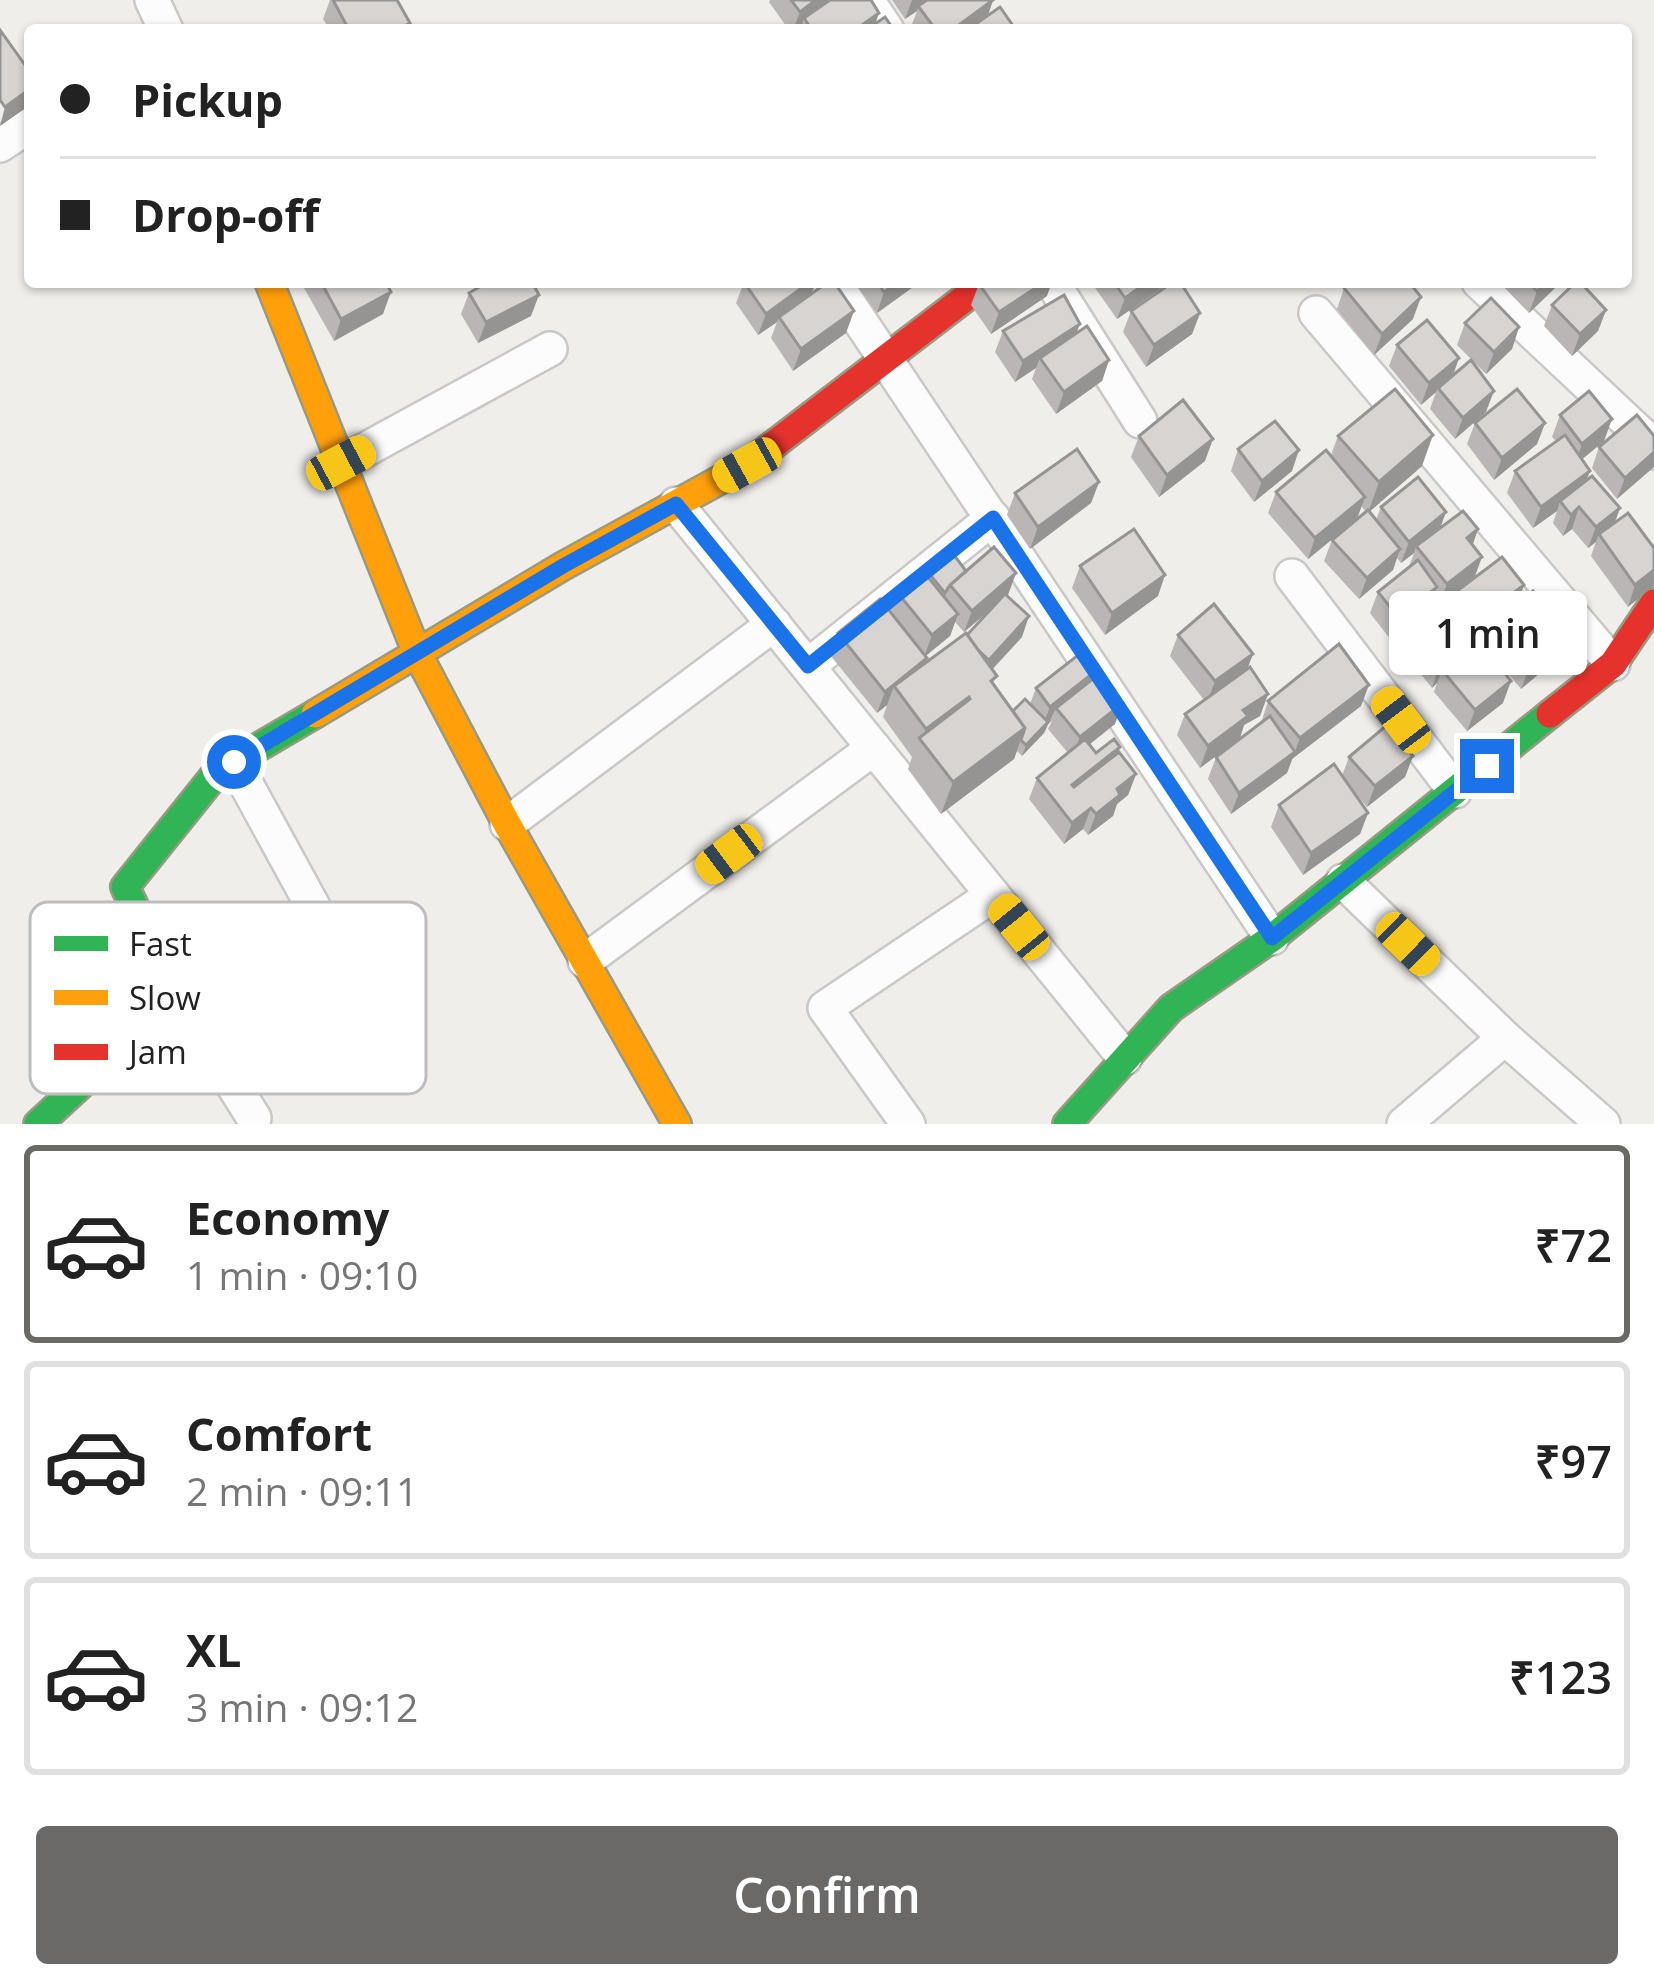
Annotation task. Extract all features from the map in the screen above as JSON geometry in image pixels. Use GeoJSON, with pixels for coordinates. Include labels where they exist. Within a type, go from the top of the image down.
{"type":"FeatureCollection","features":[{"type":"Feature","properties":{"kind":"street"},"geometry":{"type":"LineString","coordinates":[[271,288],[416,653],[677,1124]]}},
{"type":"Feature","properties":{"kind":"street"},"geometry":{"type":"LineString","coordinates":[[838,288],[1272,938]]}},
{"type":"Feature","properties":{"kind":"street"},"geometry":{"type":"LineString","coordinates":[[132,902],[125,887],[218,771],[563,566],[747,465],[978,288]]}},
{"type":"Feature","properties":{"kind":"street"},"geometry":{"type":"LineString","coordinates":[[1056,288],[1140,421]]}},
{"type":"Feature","properties":{"kind":"street"},"geometry":{"type":"LineString","coordinates":[[1485,288],[1643,436],[1654,452]]}},
{"type":"Feature","properties":{"kind":"street"},"geometry":{"type":"LineString","coordinates":[[1316,314],[1613,664]]}},
{"type":"Feature","properties":{"kind":"street"},"geometry":{"type":"LineString","coordinates":[[341,463],[550,349]]}},
{"type":"Feature","properties":{"kind":"street"},"geometry":{"type":"LineString","coordinates":[[676,504],[1125,1058]]}},
{"type":"Feature","properties":{"kind":"street"},"geometry":{"type":"LineString","coordinates":[[808,666],[993,518]]}},
{"type":"Feature","properties":{"kind":"street"},"geometry":{"type":"LineString","coordinates":[[1292,576],[1455,791]]}},
{"type":"Feature","properties":{"kind":"street"},"geometry":{"type":"LineString","coordinates":[[1066,1124],[1171,1008],[1272,938],[1613,664],[1654,603]]}},
{"type":"Feature","properties":{"kind":"street"},"geometry":{"type":"LineString","coordinates":[[507,824],[774,625]]}},
{"type":"Feature","properties":{"kind":"street"},"geometry":{"type":"LineString","coordinates":[[585,961],[874,748]]}},
{"type":"Feature","properties":{"kind":"street"},"geometry":{"type":"LineString","coordinates":[[234,762],[311,902]]}},
{"type":"Feature","properties":{"kind":"street"},"geometry":{"type":"LineString","coordinates":[[1343,881],[1505,1038],[1604,1124]]}},
{"type":"Feature","properties":{"kind":"street"},"geometry":{"type":"LineString","coordinates":[[908,1124],[825,1008],[993,895]]}},
{"type":"Feature","properties":{"kind":"street"},"geometry":{"type":"LineString","coordinates":[[1404,1124],[1505,1038]]}},
{"type":"Feature","properties":{"kind":"street"},"geometry":{"type":"LineString","coordinates":[[38,1124],[71,1094]]}},
{"type":"Feature","properties":{"kind":"street"},"geometry":{"type":"LineString","coordinates":[[239,1094],[254,1118]]}},
{"type":"Feature","properties":{"kind":"building"},"geometry":{"type":"Polygon","coordinates":[[[333,0],[397,0],[410,23],[408,24],[346,24],[333,0]]]}},
{"type":"Feature","properties":{"kind":"building"},"geometry":{"type":"Polygon","coordinates":[[[791,0],[816,0],[800,12],[791,0]]]}},
{"type":"Feature","properties":{"kind":"building"},"geometry":{"type":"Polygon","coordinates":[[[830,0],[871,0],[879,13],[863,24],[808,24],[804,18],[830,0]]]}},
{"type":"Feature","properties":{"kind":"building"},"geometry":{"type":"Polygon","coordinates":[[[927,0],[993,0],[960,24],[932,24],[918,6],[927,0]]]}},
{"type":"Feature","properties":{"kind":"building"},"geometry":{"type":"Polygon","coordinates":[[[1000,7],[1012,24],[976,24],[1000,7]]]}},
{"type":"Feature","properties":{"kind":"building"},"geometry":{"type":"Polygon","coordinates":[[[0,30],[24,64],[24,93],[5,107],[0,100],[0,30]]]}},
{"type":"Feature","properties":{"kind":"building"},"geometry":{"type":"Polygon","coordinates":[[[324,288],[389,288],[391,292],[341,319],[324,288]]]}},
{"type":"Feature","properties":{"kind":"building"},"geometry":{"type":"Polygon","coordinates":[[[478,288],[535,288],[539,295],[486,322],[469,293],[478,288]]]}},
{"type":"Feature","properties":{"kind":"building"},"geometry":{"type":"Polygon","coordinates":[[[748,288],[802,288],[766,314],[748,288]]]}},
{"type":"Feature","properties":{"kind":"building"},"geometry":{"type":"Polygon","coordinates":[[[820,288],[838,288],[854,311],[801,349],[779,317],[820,288]]]}},
{"type":"Feature","properties":{"kind":"building"},"geometry":{"type":"Polygon","coordinates":[[[982,288],[1036,288],[999,312],[982,288]]]}},
{"type":"Feature","properties":{"kind":"building"},"geometry":{"type":"Polygon","coordinates":[[[1118,288],[1139,288],[1125,298],[1118,288]]]}},
{"type":"Feature","properties":{"kind":"building"},"geometry":{"type":"Polygon","coordinates":[[[1164,288],[1184,288],[1200,313],[1154,345],[1131,311],[1164,288]]]}},
{"type":"Feature","properties":{"kind":"building"},"geometry":{"type":"Polygon","coordinates":[[[1344,288],[1414,288],[1421,297],[1382,334],[1344,288]]]}},
{"type":"Feature","properties":{"kind":"building"},"geometry":{"type":"Polygon","coordinates":[[[1570,288],[1586,288],[1606,310],[1580,334],[1552,305],[1570,288]]]}},
{"type":"Feature","properties":{"kind":"building"},"geometry":{"type":"Polygon","coordinates":[[[1064,295],[1080,324],[1023,361],[1003,331],[1064,295]]]}},
{"type":"Feature","properties":{"kind":"building"},"geometry":{"type":"Polygon","coordinates":[[[1491,298],[1519,327],[1494,352],[1465,323],[1491,298]]]}},
{"type":"Feature","properties":{"kind":"building"},"geometry":{"type":"Polygon","coordinates":[[[1427,320],[1459,358],[1429,383],[1397,345],[1427,320]]]}},
{"type":"Feature","properties":{"kind":"building"},"geometry":{"type":"Polygon","coordinates":[[[1087,326],[1109,360],[1064,392],[1040,358],[1087,326]]]}},
{"type":"Feature","properties":{"kind":"building"},"geometry":{"type":"Polygon","coordinates":[[[1471,360],[1494,391],[1463,418],[1438,388],[1471,360]]]}},
{"type":"Feature","properties":{"kind":"building"},"geometry":{"type":"Polygon","coordinates":[[[1395,389],[1433,435],[1379,482],[1338,436],[1395,389]]]}},
{"type":"Feature","properties":{"kind":"building"},"geometry":{"type":"Polygon","coordinates":[[[1517,389],[1545,423],[1502,458],[1475,423],[1517,389]]]}},
{"type":"Feature","properties":{"kind":"building"},"geometry":{"type":"Polygon","coordinates":[[[1589,391],[1612,419],[1582,444],[1560,415],[1589,391]]]}},
{"type":"Feature","properties":{"kind":"building"},"geometry":{"type":"Polygon","coordinates":[[[1183,400],[1213,439],[1167,475],[1139,436],[1183,400]]]}},
{"type":"Feature","properties":{"kind":"building"},"geometry":{"type":"Polygon","coordinates":[[[1637,415],[1654,436],[1654,452],[1625,478],[1599,447],[1637,415]]]}},
{"type":"Feature","properties":{"kind":"building"},"geometry":{"type":"Polygon","coordinates":[[[1275,421],[1299,450],[1262,481],[1238,449],[1275,421]]]}},
{"type":"Feature","properties":{"kind":"building"},"geometry":{"type":"Polygon","coordinates":[[[1565,435],[1590,471],[1541,507],[1515,471],[1565,435]]]}},
{"type":"Feature","properties":{"kind":"building"},"geometry":{"type":"Polygon","coordinates":[[[1077,449],[1099,482],[1038,527],[1015,493],[1077,449]]]}},
{"type":"Feature","properties":{"kind":"building"},"geometry":{"type":"Polygon","coordinates":[[[1326,450],[1365,497],[1315,538],[1276,492],[1326,450]]]}},
{"type":"Feature","properties":{"kind":"building"},"geometry":{"type":"Polygon","coordinates":[[[1592,476],[1620,508],[1596,527],[1579,507],[1571,515],[1560,501],[1592,476]]]}},
{"type":"Feature","properties":{"kind":"building"},"geometry":{"type":"Polygon","coordinates":[[[1418,477],[1446,512],[1409,542],[1381,507],[1418,477]]]}},
{"type":"Feature","properties":{"kind":"building"},"geometry":{"type":"Polygon","coordinates":[[[1368,510],[1400,549],[1367,578],[1332,540],[1368,510]]]}},
{"type":"Feature","properties":{"kind":"building"},"geometry":{"type":"Polygon","coordinates":[[[1463,511],[1478,529],[1467,538],[1482,557],[1447,584],[1416,546],[1463,511]]]}},
{"type":"Feature","properties":{"kind":"building"},"geometry":{"type":"Polygon","coordinates":[[[1628,513],[1654,548],[1654,570],[1635,585],[1599,534],[1628,513]]]}},
{"type":"Feature","properties":{"kind":"building"},"geometry":{"type":"Polygon","coordinates":[[[1134,529],[1165,575],[1112,613],[1080,566],[1134,529]]]}},
{"type":"Feature","properties":{"kind":"building"},"geometry":{"type":"Polygon","coordinates":[[[994,547],[1016,573],[972,611],[950,585],[994,547]]]}},
{"type":"Feature","properties":{"kind":"building"},"geometry":{"type":"Polygon","coordinates":[[[951,551],[966,571],[945,593],[927,571],[951,551]]]}},
{"type":"Feature","properties":{"kind":"building"},"geometry":{"type":"Polygon","coordinates":[[[1502,557],[1524,585],[1472,624],[1449,597],[1502,557]]]}},
{"type":"Feature","properties":{"kind":"building"},"geometry":{"type":"Polygon","coordinates":[[[1418,560],[1437,587],[1399,618],[1378,592],[1418,560]]]}},
{"type":"Feature","properties":{"kind":"building"},"geometry":{"type":"Polygon","coordinates":[[[923,571],[958,614],[932,635],[897,592],[923,571]]]}},
{"type":"Feature","properties":{"kind":"building"},"geometry":{"type":"Polygon","coordinates":[[[1533,591],[1568,635],[1529,668],[1492,625],[1533,591]]]}},
{"type":"Feature","properties":{"kind":"building"},"geometry":{"type":"Polygon","coordinates":[[[1005,594],[1029,616],[989,660],[967,635],[1005,594]]]}},
{"type":"Feature","properties":{"kind":"building"},"geometry":{"type":"Polygon","coordinates":[[[1439,598],[1472,640],[1439,666],[1406,625],[1439,598]]]}},
{"type":"Feature","properties":{"kind":"building"},"geometry":{"type":"Polygon","coordinates":[[[880,599],[927,658],[885,692],[838,633],[880,599]]]}},
{"type":"Feature","properties":{"kind":"building"},"geometry":{"type":"Polygon","coordinates":[[[1214,604],[1253,654],[1215,681],[1178,635],[1214,604]]]}},
{"type":"Feature","properties":{"kind":"building"},"geometry":{"type":"Polygon","coordinates":[[[966,633],[997,676],[991,681],[1025,728],[953,782],[919,738],[969,697],[926,729],[894,686],[966,633]]]}},
{"type":"Feature","properties":{"kind":"building"},"geometry":{"type":"Polygon","coordinates":[[[1478,640],[1511,681],[1475,710],[1442,670],[1478,640]]]}},
{"type":"Feature","properties":{"kind":"building"},"geometry":{"type":"Polygon","coordinates":[[[1339,644],[1369,685],[1300,738],[1268,701],[1339,644]]]}},
{"type":"Feature","properties":{"kind":"building"},"geometry":{"type":"Polygon","coordinates":[[[1082,652],[1097,670],[1050,707],[1036,688],[1082,652]]]}},
{"type":"Feature","properties":{"kind":"building"},"geometry":{"type":"Polygon","coordinates":[[[1250,667],[1268,694],[1243,710],[1248,716],[1208,746],[1185,714],[1250,667]]]}},
{"type":"Feature","properties":{"kind":"building"},"geometry":{"type":"Polygon","coordinates":[[[1099,674],[1123,703],[1080,737],[1056,708],[1099,674]]]}},
{"type":"Feature","properties":{"kind":"building"},"geometry":{"type":"Polygon","coordinates":[[[1025,699],[1048,722],[1026,745],[1021,740],[1025,728],[1013,711],[1025,699]]]}},
{"type":"Feature","properties":{"kind":"building"},"geometry":{"type":"Polygon","coordinates":[[[1270,716],[1295,752],[1239,793],[1216,757],[1270,716]]]}},
{"type":"Feature","properties":{"kind":"building"},"geometry":{"type":"Polygon","coordinates":[[[1387,725],[1413,756],[1375,786],[1349,757],[1387,725]]]}},
{"type":"Feature","properties":{"kind":"building"},"geometry":{"type":"Polygon","coordinates":[[[1085,739],[1096,753],[1114,739],[1120,747],[1074,787],[1119,752],[1136,774],[1096,814],[1091,808],[1072,823],[1037,778],[1085,739]]]}},
{"type":"Feature","properties":{"kind":"building"},"geometry":{"type":"Polygon","coordinates":[[[1334,764],[1368,813],[1311,853],[1279,805],[1334,764]]]}},
{"type":"Feature","properties":{"kind":"traffic: fast"},"geometry":{"type":"LineString","coordinates":[[132,902],[125,887],[218,771],[315,714]]}},
{"type":"Feature","properties":{"kind":"traffic: fast"},"geometry":{"type":"LineString","coordinates":[[1067,1124],[1171,1008],[1272,938],[1550,714]]}},
{"type":"Feature","properties":{"kind":"traffic: fast"},"geometry":{"type":"LineString","coordinates":[[38,1124],[71,1094]]}},
{"type":"Feature","properties":{"kind":"traffic: slow"},"geometry":{"type":"LineString","coordinates":[[271,288],[417,653],[507,824],[677,1124]]}},
{"type":"Feature","properties":{"kind":"traffic: slow"},"geometry":{"type":"LineString","coordinates":[[315,714],[563,566],[727,476]]}},
{"type":"Feature","properties":{"kind":"traffic: jam"},"geometry":{"type":"LineString","coordinates":[[727,476],[978,288]]}},
{"type":"Feature","properties":{"kind":"traffic: jam"},"geometry":{"type":"LineString","coordinates":[[1550,714],[1613,664],[1654,603]]}},
{"type":"Feature","properties":{"kind":"route"},"geometry":{"type":"LineString","coordinates":[[234,762],[676,504],[808,666],[993,518],[1272,938],[1487,766]]}}]}
